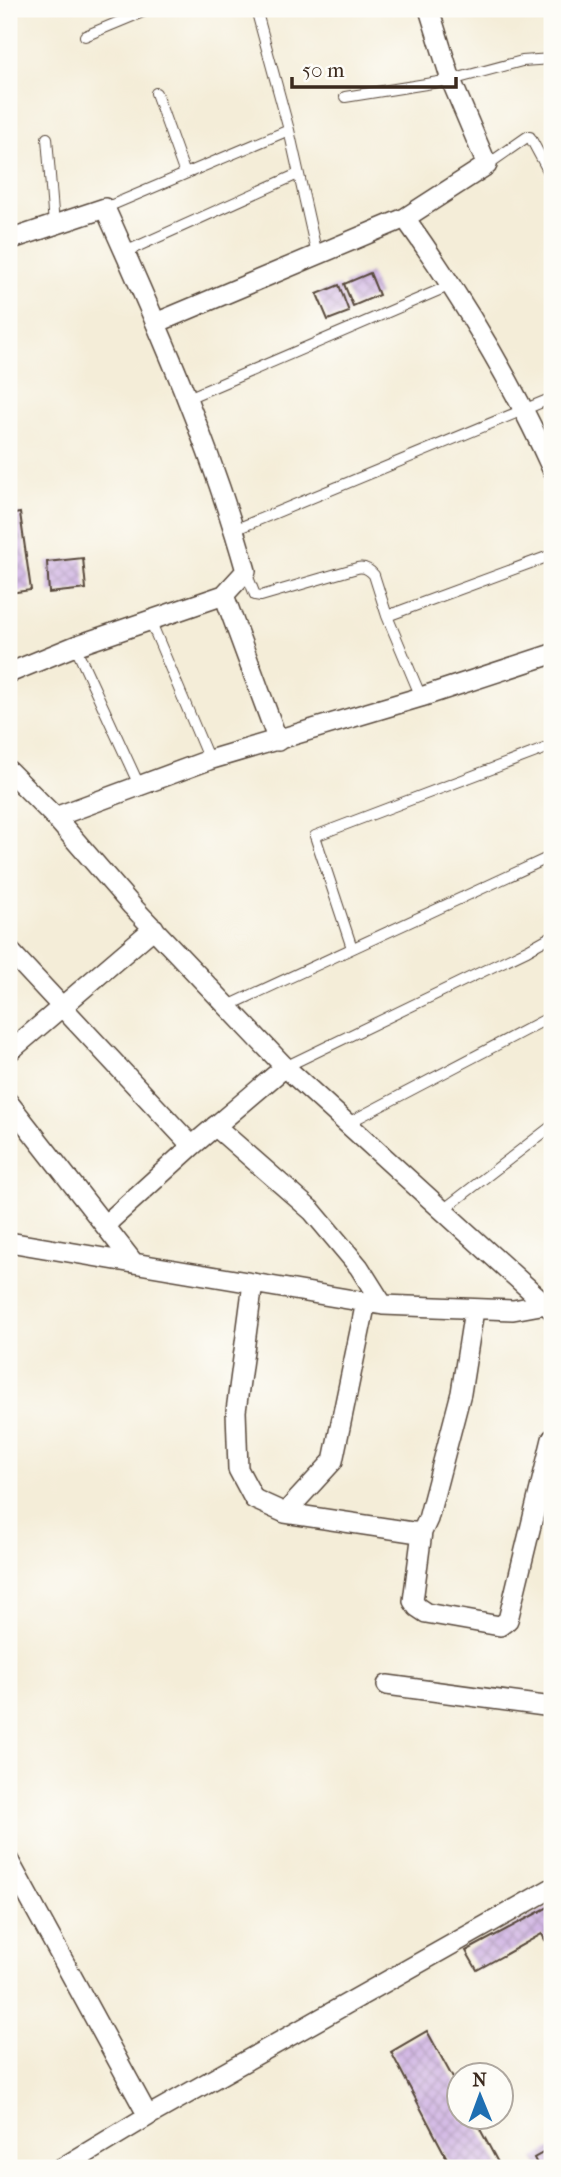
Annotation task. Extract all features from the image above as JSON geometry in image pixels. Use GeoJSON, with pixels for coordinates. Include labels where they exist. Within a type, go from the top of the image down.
{"type":"FeatureCollection","features":[{"type":"Feature","properties":{"kind":"street"},"geometry":{"type":"LineString","coordinates":[[156,323],[405,218],[487,165],[452,80],[429,9]]}},
{"type":"Feature","properties":{"kind":"street"},"geometry":{"type":"LineString","coordinates":[[9,240],[105,208],[188,398],[246,571],[224,595],[75,646],[9,673]]}},
{"type":"Feature","properties":{"kind":"street"},"geometry":{"type":"LineString","coordinates":[[405,218],[453,285],[526,411],[552,469]]}},
{"type":"Feature","properties":{"kind":"street"},"geometry":{"type":"LineString","coordinates":[[224,595],[278,741]]}},
{"type":"Feature","properties":{"kind":"street"},"geometry":{"type":"LineString","coordinates":[[55,817],[209,761],[552,654]]}},
{"type":"Feature","properties":{"kind":"street"},"geometry":{"type":"LineString","coordinates":[[11,777],[55,817],[153,928],[285,1067],[550,1304]]}},
{"type":"Feature","properties":{"kind":"street"},"geometry":{"type":"LineString","coordinates":[[9,1052],[153,928]]}},
{"type":"Feature","properties":{"kind":"street"},"geometry":{"type":"LineString","coordinates":[[9,950],[192,1146]]}},
{"type":"Feature","properties":{"kind":"street"},"geometry":{"type":"LineString","coordinates":[[105,1225],[285,1067]]}},
{"type":"Feature","properties":{"kind":"street"},"geometry":{"type":"LineString","coordinates":[[9,1103],[134,1262]]}},
{"type":"Feature","properties":{"kind":"street"},"geometry":{"type":"LineString","coordinates":[[215,1126],[312,1210],[359,1267],[374,1304],[333,1461],[285,1513]]}},
{"type":"Feature","properties":{"kind":"street"},"geometry":{"type":"LineString","coordinates":[[9,1241],[374,1304],[513,1310],[550,1304]]}},
{"type":"Feature","properties":{"kind":"street"},"geometry":{"type":"LineString","coordinates":[[253,1283],[236,1411],[238,1469],[254,1499],[285,1513],[422,1532]]}},
{"type":"Feature","properties":{"kind":"street"},"geometry":{"type":"LineString","coordinates":[[474,1310],[461,1393],[422,1532],[413,1601],[417,1607],[426,1613],[500,1626],[508,1620],[552,1439]]}},
{"type":"Feature","properties":{"kind":"street"},"geometry":{"type":"LineString","coordinates":[[387,1685],[552,1707]]}},
{"type":"Feature","properties":{"kind":"street"},"geometry":{"type":"LineString","coordinates":[[9,1861],[148,2116]]}},
{"type":"Feature","properties":{"kind":"street"},"geometry":{"type":"LineString","coordinates":[[62,2168],[148,2116],[552,1888]]}},
{"type":"Feature","properties":{"kind":"lane"},"geometry":{"type":"LineString","coordinates":[[85,37],[150,9]]}},
{"type":"Feature","properties":{"kind":"lane"},"geometry":{"type":"LineString","coordinates":[[256,9],[289,130],[317,255]]}},
{"type":"Feature","properties":{"kind":"lane"},"geometry":{"type":"LineString","coordinates":[[345,97],[452,80],[522,61],[552,59]]}},
{"type":"Feature","properties":{"kind":"lane"},"geometry":{"type":"LineString","coordinates":[[156,93],[185,174]]}},
{"type":"Feature","properties":{"kind":"lane"},"geometry":{"type":"LineString","coordinates":[[105,208],[289,130]]}},
{"type":"Feature","properties":{"kind":"lane"},"geometry":{"type":"LineString","coordinates":[[487,165],[530,137],[552,178]]}},
{"type":"Feature","properties":{"kind":"lane"},"geometry":{"type":"LineString","coordinates":[[47,138],[54,225]]}},
{"type":"Feature","properties":{"kind":"lane"},"geometry":{"type":"LineString","coordinates":[[125,253],[298,174]]}},
{"type":"Feature","properties":{"kind":"lane"},"geometry":{"type":"LineString","coordinates":[[188,398],[453,285]]}},
{"type":"Feature","properties":{"kind":"lane"},"geometry":{"type":"LineString","coordinates":[[234,530],[552,398]]}},
{"type":"Feature","properties":{"kind":"lane"},"geometry":{"type":"LineString","coordinates":[[387,616],[552,555]]}},
{"type":"Feature","properties":{"kind":"lane"},"geometry":{"type":"LineString","coordinates":[[246,571],[255,595],[261,596],[362,567],[374,575],[387,616],[421,696]]}},
{"type":"Feature","properties":{"kind":"lane"},"geometry":{"type":"LineString","coordinates":[[150,620],[209,761]]}},
{"type":"Feature","properties":{"kind":"lane"},"geometry":{"type":"LineString","coordinates":[[75,646],[139,785]]}},
{"type":"Feature","properties":{"kind":"lane"},"geometry":{"type":"LineString","coordinates":[[352,948],[315,836],[552,747]]}},
{"type":"Feature","properties":{"kind":"lane"},"geometry":{"type":"LineString","coordinates":[[228,1006],[552,856]]}},
{"type":"Feature","properties":{"kind":"lane"},"geometry":{"type":"LineString","coordinates":[[285,1067],[552,936]]}},
{"type":"Feature","properties":{"kind":"lane"},"geometry":{"type":"LineString","coordinates":[[348,1123],[552,1016]]}},
{"type":"Feature","properties":{"kind":"lane"},"geometry":{"type":"LineString","coordinates":[[443,1210],[552,1126]]}},
{"type":"Feature","properties":{"kind":"building"},"geometry":{"type":"Polygon","coordinates":[[[370,273],[379,295],[353,306],[344,284],[370,273]]]}},
{"type":"Feature","properties":{"kind":"building"},"geometry":{"type":"Polygon","coordinates":[[[339,285],[349,312],[328,320],[317,294],[339,285]]]}},
{"type":"Feature","properties":{"kind":"building"},"geometry":{"type":"Polygon","coordinates":[[[20,513],[31,590],[9,593],[9,515],[20,513]]]}},
{"type":"Feature","properties":{"kind":"building"},"geometry":{"type":"Polygon","coordinates":[[[83,558],[86,589],[49,593],[47,562],[83,558]]]}},
{"type":"Feature","properties":{"kind":"building"},"geometry":{"type":"Polygon","coordinates":[[[552,1905],[552,1936],[545,1940],[542,1934],[477,1970],[466,1951],[552,1905]]]}},
{"type":"Feature","properties":{"kind":"building"},"geometry":{"type":"Polygon","coordinates":[[[427,2031],[446,2066],[446,2132],[482,2132],[501,2168],[452,2168],[391,2052],[427,2031]]]}},
{"type":"Feature","properties":{"kind":"building"},"geometry":{"type":"Polygon","coordinates":[[[552,2148],[552,2168],[539,2168],[534,2158],[552,2148]]]}}]}
